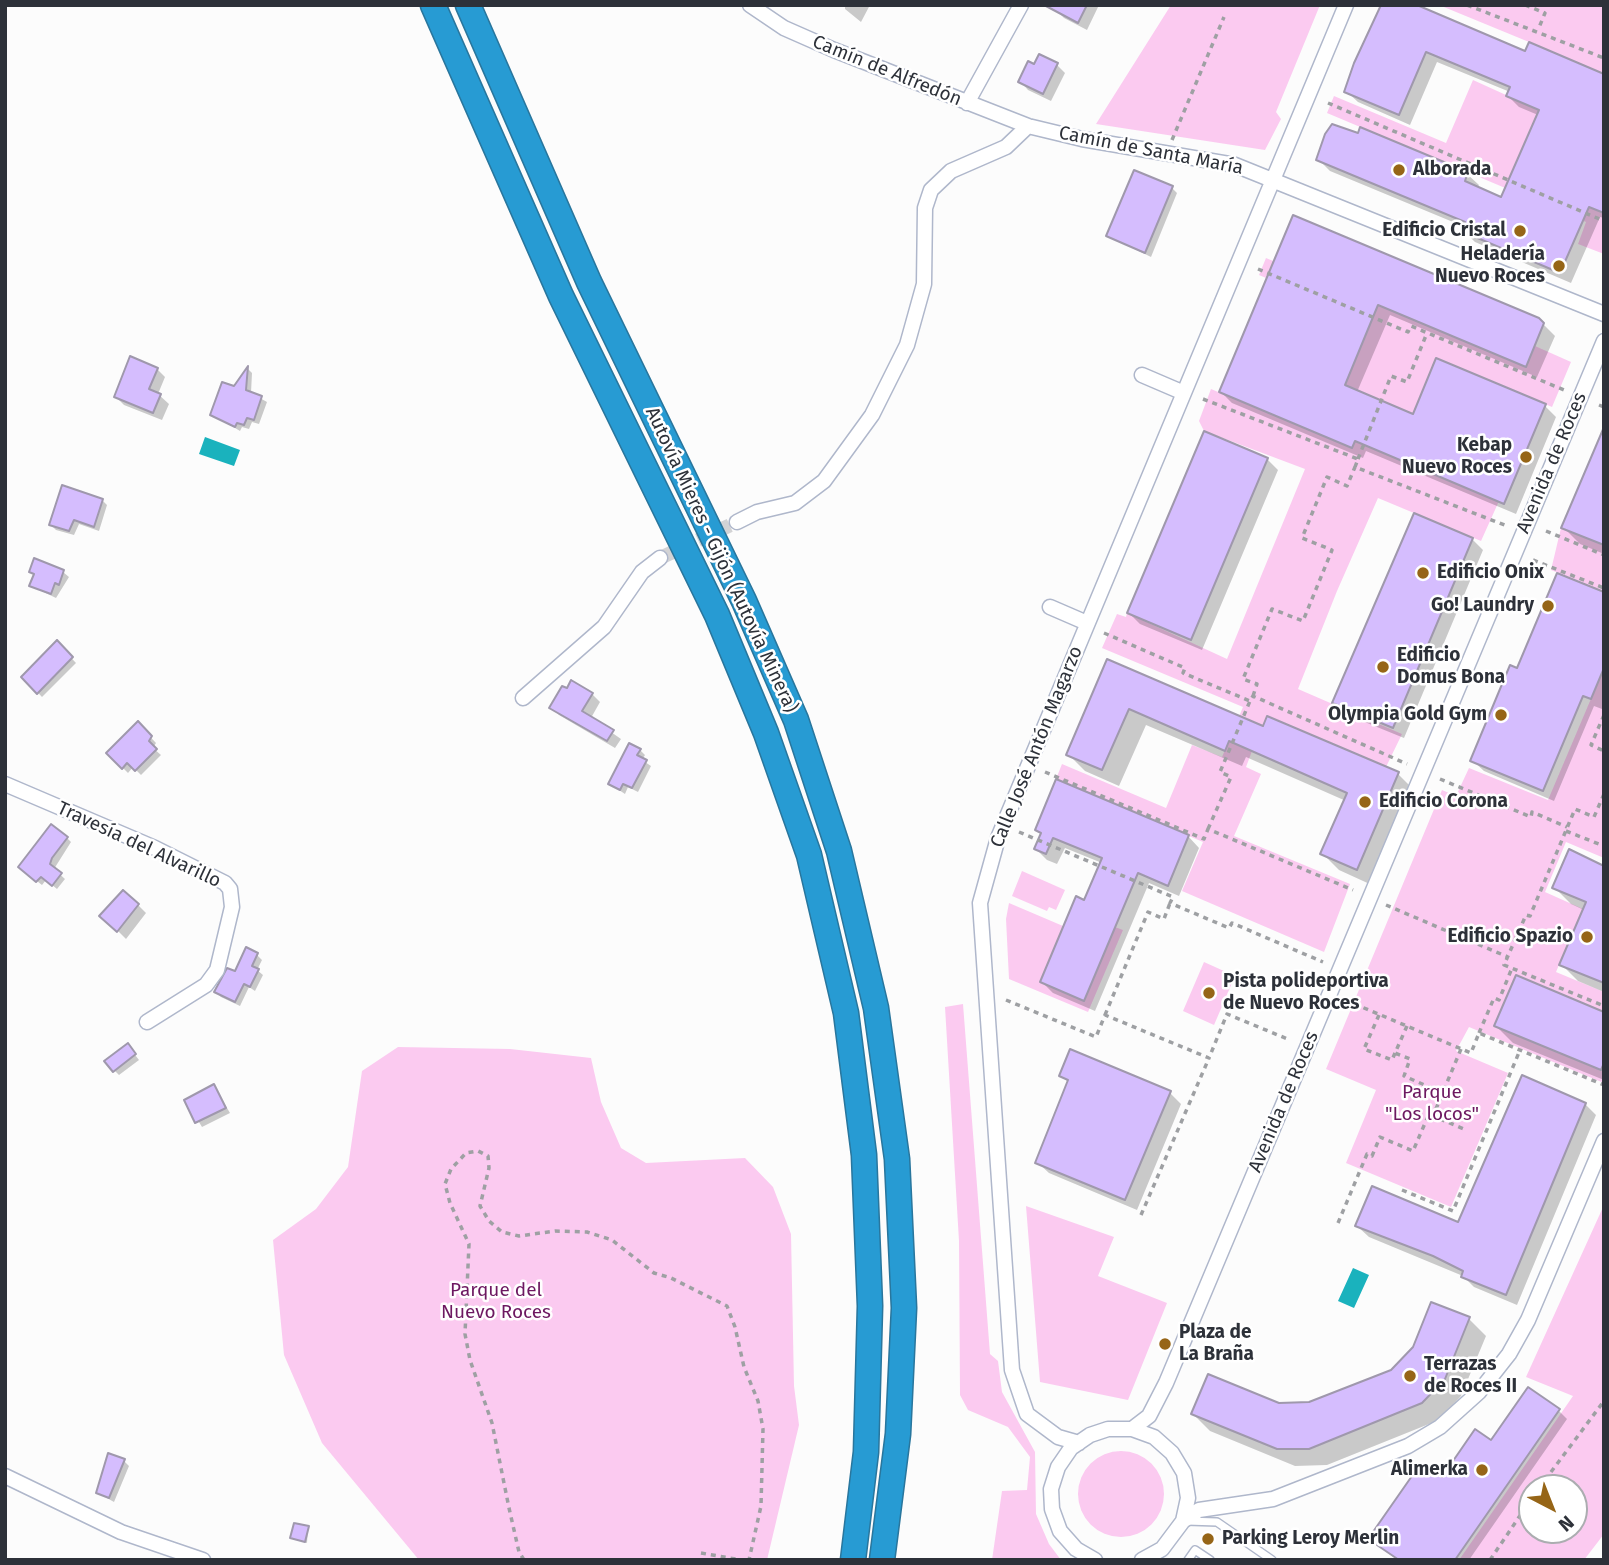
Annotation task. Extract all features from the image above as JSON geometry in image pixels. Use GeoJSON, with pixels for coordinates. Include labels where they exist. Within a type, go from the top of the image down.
{"type":"FeatureCollection","features":[{"type":"Feature","properties":{"kind":"highway"},"geometry":{"type":"LineString","coordinates":[[433,5],[561,296],[717,615],[766,733],[809,855],[846,1013],[864,1155],[870,1306],[866,1452],[853,1560]]}},
{"type":"Feature","properties":{"kind":"highway","name":"Autovía Mieres - Gijón (Autovía Minera)"},"geometry":{"type":"LineString","coordinates":[[468,5],[589,282],[744,601],[796,720],[839,851],[876,1008],[897,1159],[904,1308],[898,1434],[882,1560]]}},
{"type":"Feature","properties":{"kind":"street","name":"Camín de Alfredón"},"geometry":{"type":"LineString","coordinates":[[750,5],[784,27],[834,50],[1028,126]]}},
{"type":"Feature","properties":{"kind":"street"},"geometry":{"type":"LineString","coordinates":[[967,103],[1021,5]]}},
{"type":"Feature","properties":{"kind":"street","name":"Calle José Antón Magarzo"},"geometry":{"type":"LineString","coordinates":[[1079,1443],[1058,1437],[1027,1413],[1012,1370],[981,903],[998,838],[1346,5]]}},
{"type":"Feature","properties":{"kind":"street"},"geometry":{"type":"LineString","coordinates":[[737,522],[757,512],[795,503],[824,481],[872,415],[907,345],[924,284],[925,208],[931,190],[951,171],[1006,147],[1028,126]]}},
{"type":"Feature","properties":{"kind":"street","name":"Camín de Santa María"},"geometry":{"type":"LineString","coordinates":[[1028,126],[1082,139],[1235,165],[1273,178],[1604,314]]}},
{"type":"Feature","properties":{"kind":"street","name":"Avenida de Roces"},"geometry":{"type":"LineString","coordinates":[[1132,1429],[1149,1416],[1166,1384],[1604,341]]}},
{"type":"Feature","properties":{"kind":"street"},"geometry":{"type":"LineString","coordinates":[[1142,375],[1184,393]]}},
{"type":"Feature","properties":{"kind":"street"},"geometry":{"type":"LineString","coordinates":[[523,698],[604,627],[642,572],[660,558]]}},
{"type":"Feature","properties":{"kind":"street"},"geometry":{"type":"LineString","coordinates":[[1049,607],[1087,624]]}},
{"type":"Feature","properties":{"kind":"street","name":"Travesía del Alvarillo"},"geometry":{"type":"LineString","coordinates":[[5,784],[155,848],[225,883],[230,889],[232,907],[217,971],[206,985],[147,1022]]}},
{"type":"Feature","properties":{"kind":"street"},"geometry":{"type":"LineString","coordinates":[[1142,1560],[1162,1549],[1183,1521],[1199,1510],[1273,1499],[1408,1446],[1440,1427],[1469,1401],[1508,1354],[1528,1320],[1604,1141]]}},
{"type":"Feature","properties":{"kind":"street"},"geometry":{"type":"LineString","coordinates":[[1095,1560],[1077,1555],[1060,1531],[1052,1509],[1051,1489],[1058,1466],[1071,1448],[1090,1435],[1108,1429],[1132,1429],[1154,1437],[1172,1452],[1184,1473],[1188,1497],[1183,1521]]}},
{"type":"Feature","properties":{"kind":"street"},"geometry":{"type":"LineString","coordinates":[[5,1476],[121,1532],[203,1560]]}},
{"type":"Feature","properties":{"kind":"lane"},"geometry":{"type":"LineString","coordinates":[[1183,1521],[1217,1522],[1272,1560]]}},
{"type":"Feature","properties":{"kind":"lane"},"geometry":{"type":"LineString","coordinates":[[1188,1560],[1195,1549],[1210,1560]]}},
{"type":"Feature","properties":{"kind":"path"},"geometry":{"type":"LineString","coordinates":[[1467,5],[1536,34],[1545,13],[1525,5]]}},
{"type":"Feature","properties":{"kind":"path"},"geometry":{"type":"LineString","coordinates":[[1171,142],[1224,17]]}},
{"type":"Feature","properties":{"kind":"path"},"geometry":{"type":"LineString","coordinates":[[1538,30],[1604,58]]}},
{"type":"Feature","properties":{"kind":"path"},"geometry":{"type":"LineString","coordinates":[[1328,103],[1604,221]]}},
{"type":"Feature","properties":{"kind":"path"},"geometry":{"type":"LineString","coordinates":[[1258,269],[1408,332],[1411,326],[1564,390]]}},
{"type":"Feature","properties":{"kind":"path"},"geometry":{"type":"LineString","coordinates":[[1045,772],[1204,839],[1231,777],[1220,772],[1257,684],[1243,679],[1272,609],[1303,621],[1332,550],[1302,538],[1327,477],[1347,486],[1391,376],[1407,382],[1427,333]]}},
{"type":"Feature","properties":{"kind":"path"},"geometry":{"type":"LineString","coordinates":[[1203,399],[1358,459]]}},
{"type":"Feature","properties":{"kind":"path"},"geometry":{"type":"LineString","coordinates":[[1355,467],[1507,526]]}},
{"type":"Feature","properties":{"kind":"path"},"geometry":{"type":"LineString","coordinates":[[1546,531],[1604,555]]}},
{"type":"Feature","properties":{"kind":"path"},"geometry":{"type":"LineString","coordinates":[[1533,560],[1604,588]]}},
{"type":"Feature","properties":{"kind":"path"},"geometry":{"type":"LineString","coordinates":[[1104,633],[1185,668],[1183,673],[1250,701]]}},
{"type":"Feature","properties":{"kind":"path"},"geometry":{"type":"LineString","coordinates":[[1253,695],[1407,764]]}},
{"type":"Feature","properties":{"kind":"path"},"geometry":{"type":"LineString","coordinates":[[1604,715],[1591,745],[1604,751]]}},
{"type":"Feature","properties":{"kind":"path"},"geometry":{"type":"LineString","coordinates":[[1440,779],[1531,817],[1532,812],[1604,846]]}},
{"type":"Feature","properties":{"kind":"path"},"geometry":{"type":"LineString","coordinates":[[1604,794],[1594,817],[1575,809],[1530,916],[1526,915],[1504,965],[1604,1006]]}},
{"type":"Feature","properties":{"kind":"path"},"geometry":{"type":"LineString","coordinates":[[1208,829],[1353,890]]}},
{"type":"Feature","properties":{"kind":"path"},"geometry":{"type":"LineString","coordinates":[[1006,1000],[1096,1037],[1148,912],[1164,919],[1173,897],[1019,832]]}},
{"type":"Feature","properties":{"kind":"path"},"geometry":{"type":"LineString","coordinates":[[1170,903],[1229,928],[1231,923],[1323,962]]}},
{"type":"Feature","properties":{"kind":"path"},"geometry":{"type":"LineString","coordinates":[[1386,905],[1508,957]]}},
{"type":"Feature","properties":{"kind":"path"},"geometry":{"type":"LineString","coordinates":[[1345,1000],[1471,1053],[1494,998],[1499,1000],[1512,968]]}},
{"type":"Feature","properties":{"kind":"path"},"geometry":{"type":"LineString","coordinates":[[1141,1214],[1227,1014],[1290,1040]]}},
{"type":"Feature","properties":{"kind":"path"},"geometry":{"type":"LineString","coordinates":[[1379,1014],[1364,1049],[1392,1060],[1407,1026]]}},
{"type":"Feature","properties":{"kind":"path"},"geometry":{"type":"LineString","coordinates":[[1105,1015],[1209,1058]]}},
{"type":"Feature","properties":{"kind":"path"},"geometry":{"type":"LineString","coordinates":[[1479,1033],[1604,1085]]}},
{"type":"Feature","properties":{"kind":"path"},"geometry":{"type":"LineString","coordinates":[[1433,1116],[1461,1049]]}},
{"type":"Feature","properties":{"kind":"path"},"geometry":{"type":"LineString","coordinates":[[1402,1190],[1453,1211],[1520,1050]]}},
{"type":"Feature","properties":{"kind":"path"},"geometry":{"type":"LineString","coordinates":[[1395,1053],[1410,1059],[1404,1076],[1443,1093]]}},
{"type":"Feature","properties":{"kind":"path"},"geometry":{"type":"LineString","coordinates":[[1338,1223],[1367,1154],[1372,1156],[1380,1137],[1413,1151],[1429,1114],[1464,1129]]}},
{"type":"Feature","properties":{"kind":"path"},"geometry":{"type":"LineString","coordinates":[[524,1560],[516,1541],[492,1423],[470,1360],[465,1334],[471,1261],[469,1244],[450,1203],[445,1184],[451,1169],[466,1153],[478,1151],[488,1156],[489,1168],[480,1206],[489,1221],[502,1232],[519,1236],[555,1231],[587,1233],[612,1240],[654,1273],[671,1278],[727,1306],[744,1367],[758,1401],[763,1429],[761,1506],[749,1560]]}},
{"type":"Feature","properties":{"kind":"path"},"geometry":{"type":"LineString","coordinates":[[1549,1474],[1604,1401]]}},
{"type":"Feature","properties":{"kind":"path"},"geometry":{"type":"LineString","coordinates":[[1490,1560],[1518,1519]]}},
{"type":"Feature","properties":{"kind":"path"},"geometry":{"type":"LineString","coordinates":[[701,1553],[741,1560]]}},
{"type":"Feature","properties":{"kind":"green space"},"geometry":{"type":"Polygon","coordinates":[[[1171,5],[1320,5],[1276,112],[1281,119],[1265,150],[1096,124],[1171,5]]]}},
{"type":"Feature","properties":{"kind":"green space"},"geometry":{"type":"Polygon","coordinates":[[[1439,5],[1604,5],[1604,74],[1529,42],[1439,5]]]}},
{"type":"Feature","properties":{"kind":"green space"},"geometry":{"type":"Polygon","coordinates":[[[1473,80],[1539,110],[1511,174],[1604,213],[1604,254],[1578,244],[1586,222],[1327,113],[1334,96],[1446,143],[1473,80]]]}},
{"type":"Feature","properties":{"kind":"green space"},"geometry":{"type":"Polygon","coordinates":[[[1266,258],[1525,367],[1535,346],[1571,362],[1552,407],[1436,358],[1413,414],[1387,403],[1499,501],[1481,541],[1378,498],[1337,591],[1298,689],[1402,734],[1386,767],[1267,717],[1252,751],[1246,767],[1261,774],[1234,836],[1350,884],[1324,952],[1182,891],[1203,842],[1056,779],[1062,764],[1166,808],[1192,745],[1222,757],[1243,707],[1102,648],[1117,614],[1126,617],[1127,613],[1227,659],[1305,469],[1204,431],[1199,421],[1211,389],[1352,448],[1345,385],[1371,322],[1259,275],[1266,258]]]}},
{"type":"Feature","properties":{"kind":"green space"},"geometry":{"type":"Polygon","coordinates":[[[1561,528],[1604,545],[1604,592],[1551,570],[1561,528]]]}},
{"type":"Feature","properties":{"kind":"green space","name":"Parque \"Los locos\""},"geometry":{"type":"Polygon","coordinates":[[[1604,668],[1604,858],[1566,842],[1545,892],[1583,909],[1556,972],[1604,992],[1604,1012],[1495,1026],[1604,1072],[1604,1083],[1469,1027],[1456,1051],[1508,1073],[1451,1207],[1346,1163],[1376,1090],[1326,1069],[1442,790],[1456,796],[1469,768],[1548,800],[1604,668]]]}},
{"type":"Feature","properties":{"kind":"green space"},"geometry":{"type":"Polygon","coordinates":[[[1022,871],[1065,890],[1056,910],[1049,907],[1047,911],[1012,896],[1022,871]]]}},
{"type":"Feature","properties":{"kind":"green space"},"geometry":{"type":"Polygon","coordinates":[[[1009,903],[1063,926],[1040,982],[1084,1001],[1115,927],[1123,930],[1088,1012],[1009,979],[1006,919],[1009,903]]]}},
{"type":"Feature","properties":{"kind":"green space","name":"Pista polideportiva de Nuevo Roces"},"geometry":{"type":"Polygon","coordinates":[[[1204,962],[1235,976],[1214,1025],[1183,1011],[1204,962]]]}},
{"type":"Feature","properties":{"kind":"green space"},"geometry":{"type":"Polygon","coordinates":[[[963,1004],[990,1354],[998,1361],[1002,1392],[1035,1452],[1036,1514],[1049,1544],[1061,1560],[992,1560],[1002,1491],[1027,1490],[1030,1457],[1008,1427],[968,1410],[960,1395],[959,1241],[945,1007],[963,1004]]]}},
{"type":"Feature","properties":{"kind":"green space","name":"Parque del Nuevo Roces"},"geometry":{"type":"Polygon","coordinates":[[[398,1047],[510,1049],[591,1058],[601,1102],[621,1148],[646,1163],[745,1158],[773,1187],[791,1234],[794,1386],[799,1425],[767,1560],[419,1560],[322,1443],[284,1355],[273,1240],[316,1209],[348,1167],[362,1071],[398,1047]]]}},
{"type":"Feature","properties":{"kind":"green space"},"geometry":{"type":"Polygon","coordinates":[[[1604,1205],[1604,1534],[1584,1560],[1459,1560],[1518,1475],[1518,1544],[1588,1544],[1588,1474],[1519,1474],[1573,1396],[1526,1377],[1604,1205]]]}},
{"type":"Feature","properties":{"kind":"green space"},"geometry":{"type":"Polygon","coordinates":[[[1026,1206],[1114,1237],[1098,1276],[1167,1303],[1128,1400],[1040,1382],[1026,1206]]]}},
{"type":"Feature","properties":{"kind":"green space"},"geometry":{"type":"Polygon","coordinates":[[[1113,1451],[1129,1451],[1152,1463],[1161,1477],[1164,1494],[1161,1511],[1152,1525],[1129,1537],[1113,1537],[1097,1530],[1085,1518],[1078,1502],[1078,1486],[1085,1470],[1097,1458],[1113,1451]]]}},
{"type":"Feature","properties":{"kind":"water"},"geometry":{"type":"Polygon","coordinates":[[[205,437],[240,450],[234,466],[199,454],[205,437]]]}},
{"type":"Feature","properties":{"kind":"water"},"geometry":{"type":"Polygon","coordinates":[[[1353,1268],[1369,1275],[1354,1308],[1338,1301],[1353,1268]]]}},
{"type":"Feature","properties":{"kind":"building"},"geometry":{"type":"Polygon","coordinates":[[[1044,5],[1087,5],[1078,23],[1044,5]]]}},
{"type":"Feature","properties":{"kind":"building"},"geometry":{"type":"Polygon","coordinates":[[[1381,5],[1417,5],[1525,51],[1529,42],[1604,74],[1604,213],[1589,207],[1560,273],[1461,231],[1465,222],[1316,160],[1325,134],[1332,124],[1358,133],[1360,127],[1468,172],[1465,181],[1501,197],[1539,110],[1506,96],[1510,87],[1426,52],[1399,115],[1344,92],[1354,63],[1381,5]]]}},
{"type":"Feature","properties":{"kind":"building"},"geometry":{"type":"Polygon","coordinates":[[[1039,54],[1058,63],[1043,94],[1018,82],[1028,61],[1034,64],[1039,54]]]}},
{"type":"Feature","properties":{"kind":"building"},"geometry":{"type":"Polygon","coordinates":[[[1134,170],[1173,186],[1145,253],[1106,236],[1134,170]]]}},
{"type":"Feature","properties":{"kind":"building"},"geometry":{"type":"Polygon","coordinates":[[[1293,215],[1539,318],[1544,323],[1526,367],[1378,305],[1345,385],[1413,414],[1436,358],[1546,404],[1504,504],[1355,441],[1352,448],[1219,392],[1293,215]]]}},
{"type":"Feature","properties":{"kind":"building"},"geometry":{"type":"Polygon","coordinates":[[[130,356],[158,368],[149,389],[161,394],[153,413],[114,397],[130,356]]]}},
{"type":"Feature","properties":{"kind":"building"},"geometry":{"type":"Polygon","coordinates":[[[248,366],[246,390],[262,396],[254,420],[247,418],[244,425],[237,423],[235,427],[210,415],[222,382],[234,386],[248,366]]]}},
{"type":"Feature","properties":{"kind":"building"},"geometry":{"type":"Polygon","coordinates":[[[1604,427],[1604,545],[1561,528],[1604,427]]]}},
{"type":"Feature","properties":{"kind":"building"},"geometry":{"type":"Polygon","coordinates":[[[1204,431],[1268,458],[1191,640],[1127,613],[1204,431]]]}},
{"type":"Feature","properties":{"kind":"building"},"geometry":{"type":"Polygon","coordinates":[[[62,485],[103,499],[94,527],[74,520],[69,531],[49,525],[62,485]]]}},
{"type":"Feature","properties":{"kind":"building"},"geometry":{"type":"Polygon","coordinates":[[[1414,513],[1473,538],[1393,728],[1332,703],[1414,513]]]}},
{"type":"Feature","properties":{"kind":"building"},"geometry":{"type":"Polygon","coordinates":[[[34,558],[64,570],[59,585],[55,583],[51,594],[29,586],[34,574],[29,572],[34,558]]]}},
{"type":"Feature","properties":{"kind":"building"},"geometry":{"type":"Polygon","coordinates":[[[1557,573],[1604,592],[1604,668],[1591,699],[1583,696],[1543,791],[1470,761],[1510,665],[1517,668],[1557,573]]]}},
{"type":"Feature","properties":{"kind":"building"},"geometry":{"type":"Polygon","coordinates":[[[57,640],[73,657],[37,694],[21,677],[57,640]]]}},
{"type":"Feature","properties":{"kind":"building"},"geometry":{"type":"Polygon","coordinates":[[[1107,659],[1263,726],[1267,716],[1399,772],[1357,870],[1320,854],[1347,793],[1229,741],[1225,751],[1129,709],[1102,770],[1066,755],[1107,659]]]}},
{"type":"Feature","properties":{"kind":"building"},"geometry":{"type":"Polygon","coordinates":[[[571,680],[593,693],[582,711],[614,730],[607,741],[549,708],[562,686],[567,688],[571,680]]]}},
{"type":"Feature","properties":{"kind":"building"},"geometry":{"type":"Polygon","coordinates":[[[138,721],[152,736],[149,741],[157,749],[135,771],[127,763],[122,769],[106,753],[138,721]]]}},
{"type":"Feature","properties":{"kind":"building"},"geometry":{"type":"Polygon","coordinates":[[[629,743],[641,749],[637,755],[647,760],[632,788],[623,784],[620,790],[608,784],[629,743]]]}},
{"type":"Feature","properties":{"kind":"building"},"geometry":{"type":"Polygon","coordinates":[[[1056,779],[1189,835],[1168,886],[1138,873],[1084,1001],[1040,982],[1076,896],[1084,900],[1102,858],[1053,838],[1046,854],[1034,849],[1041,833],[1035,830],[1056,779]]]}},
{"type":"Feature","properties":{"kind":"building"},"geometry":{"type":"Polygon","coordinates":[[[51,824],[68,837],[50,864],[62,873],[52,886],[41,877],[36,882],[18,867],[51,824]]]}},
{"type":"Feature","properties":{"kind":"building","name":"Edificio Spazio"},"geometry":{"type":"Polygon","coordinates":[[[1569,849],[1604,866],[1604,983],[1559,965],[1586,902],[1552,888],[1569,849]]]}},
{"type":"Feature","properties":{"kind":"building"},"geometry":{"type":"Polygon","coordinates":[[[123,890],[139,904],[117,932],[99,916],[123,890]]]}},
{"type":"Feature","properties":{"kind":"building"},"geometry":{"type":"Polygon","coordinates":[[[246,947],[258,953],[252,966],[259,969],[250,987],[244,984],[235,1002],[214,992],[227,968],[235,971],[246,947]]]}},
{"type":"Feature","properties":{"kind":"building"},"geometry":{"type":"Polygon","coordinates":[[[1516,975],[1604,1012],[1604,1063],[1601,1070],[1494,1026],[1516,975]]]}},
{"type":"Feature","properties":{"kind":"building"},"geometry":{"type":"Polygon","coordinates":[[[128,1043],[136,1054],[113,1072],[104,1061],[128,1043]]]}},
{"type":"Feature","properties":{"kind":"building"},"geometry":{"type":"Polygon","coordinates":[[[1070,1049],[1171,1091],[1125,1200],[1035,1163],[1068,1080],[1059,1076],[1070,1049]]]}},
{"type":"Feature","properties":{"kind":"building"},"geometry":{"type":"Polygon","coordinates":[[[1522,1075],[1586,1103],[1506,1295],[1461,1277],[1463,1271],[1433,1256],[1355,1226],[1372,1186],[1458,1222],[1522,1075]]]}},
{"type":"Feature","properties":{"kind":"building"},"geometry":{"type":"Polygon","coordinates":[[[214,1084],[226,1108],[195,1123],[184,1100],[214,1084]]]}},
{"type":"Feature","properties":{"kind":"building","name":"Terrazas de Roces II"},"geometry":{"type":"Polygon","coordinates":[[[1431,1302],[1470,1317],[1445,1379],[1422,1403],[1309,1449],[1277,1449],[1191,1414],[1208,1374],[1279,1403],[1309,1402],[1391,1370],[1413,1347],[1431,1302]]]}},
{"type":"Feature","properties":{"kind":"building","name":"Alimerka"},"geometry":{"type":"Polygon","coordinates":[[[1528,1387],[1560,1409],[1455,1560],[1399,1560],[1368,1539],[1421,1463],[1442,1477],[1475,1429],[1491,1440],[1528,1387]]]}},
{"type":"Feature","properties":{"kind":"building"},"geometry":{"type":"Polygon","coordinates":[[[108,1453],[125,1459],[109,1498],[96,1493],[108,1453]]]}},
{"type":"Feature","properties":{"kind":"building"},"geometry":{"type":"Polygon","coordinates":[[[294,1523],[309,1526],[305,1542],[290,1538],[294,1523]]]}},
{"type":"Feature","properties":{"kind":"tunnel"},"geometry":{"type":"LineString","coordinates":[[660,558],[737,522]]}},
{"type":"Feature","properties":{"kind":"place","name":"Alborada"},"geometry":{"type":"Point","coordinates":[1399,170]}},
{"type":"Feature","properties":{"kind":"place","name":"Edificio Cristal"},"geometry":{"type":"Point","coordinates":[1520,231]}},
{"type":"Feature","properties":{"kind":"place","name":"Heladería Nuevo Roces"},"geometry":{"type":"Point","coordinates":[1559,266]}},
{"type":"Feature","properties":{"kind":"place","name":"Kebap Nuevo Roces"},"geometry":{"type":"Point","coordinates":[1526,457]}},
{"type":"Feature","properties":{"kind":"place","name":"Edificio Onix"},"geometry":{"type":"Point","coordinates":[1423,573]}},
{"type":"Feature","properties":{"kind":"place","name":"Go! Laundry"},"geometry":{"type":"Point","coordinates":[1548,606]}},
{"type":"Feature","properties":{"kind":"place","name":"Edificio Domus Bona"},"geometry":{"type":"Point","coordinates":[1383,667]}},
{"type":"Feature","properties":{"kind":"place","name":"Olympia Gold Gym"},"geometry":{"type":"Point","coordinates":[1501,715]}},
{"type":"Feature","properties":{"kind":"place","name":"Edificio Corona"},"geometry":{"type":"Point","coordinates":[1365,802]}},
{"type":"Feature","properties":{"kind":"place","name":"Edificio Spazio"},"geometry":{"type":"Point","coordinates":[1587,937]}},
{"type":"Feature","properties":{"kind":"place","name":"Pista polideportiva de Nuevo Roces"},"geometry":{"type":"Point","coordinates":[1209,993]}},
{"type":"Feature","properties":{"kind":"place","name":"Plaza de La Braña"},"geometry":{"type":"Point","coordinates":[1165,1344]}},
{"type":"Feature","properties":{"kind":"place","name":"Terrazas de Roces II"},"geometry":{"type":"Point","coordinates":[1410,1376]}},
{"type":"Feature","properties":{"kind":"place","name":"Alimerka"},"geometry":{"type":"Point","coordinates":[1482,1470]}},
{"type":"Feature","properties":{"kind":"place","name":"Parking Leroy Merlin"},"geometry":{"type":"Point","coordinates":[1208,1539]}}]}
